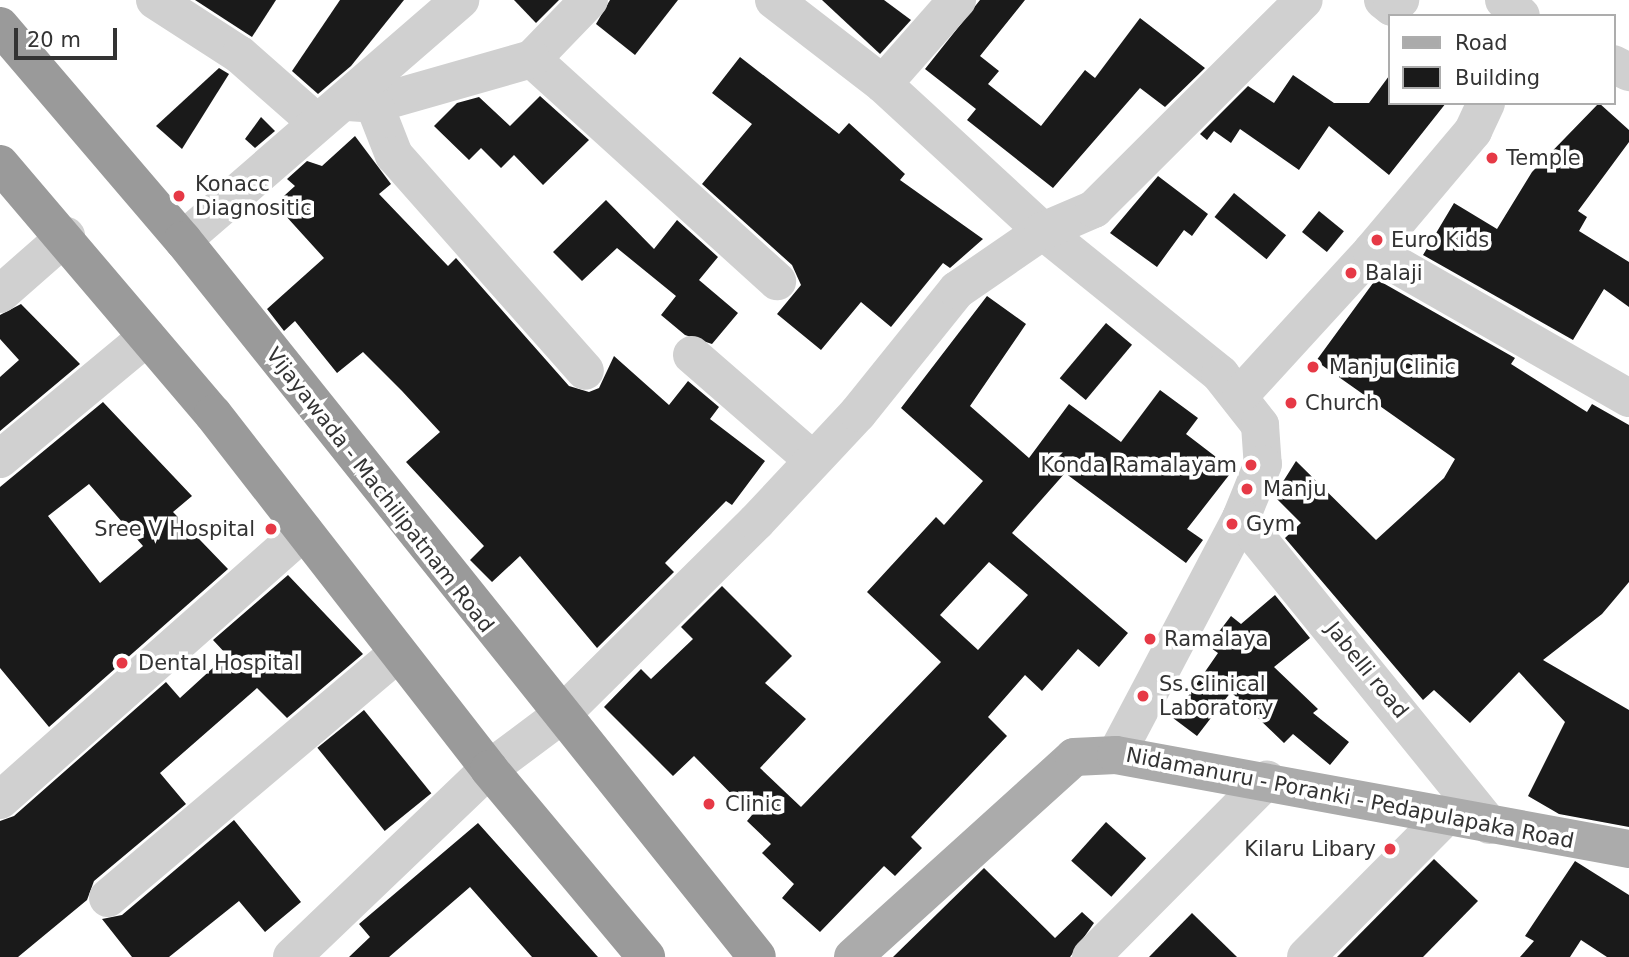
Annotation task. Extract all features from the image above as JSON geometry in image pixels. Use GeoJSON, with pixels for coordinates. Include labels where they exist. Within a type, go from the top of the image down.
{"type":"FeatureCollection","features":[{"type":"Feature","properties":{"kind":"highway","name":"Vijayawada - Machilipatnam Road"},"geometry":{"type":"LineString","coordinates":[[0,26],[184,240],[560,716],[757,957]]}},
{"type":"Feature","properties":{"kind":"highway"},"geometry":{"type":"LineString","coordinates":[[0,164],[66,236],[304,531],[489,769],[646,957]]}},
{"type":"Feature","properties":{"kind":"main road","name":"Nidamanuru - Poranki - Pedapulapaka Road"},"geometry":{"type":"LineString","coordinates":[[853,957],[1074,757],[1116,755],[1267,780],[1444,818],[1629,849]]}},
{"type":"Feature","properties":{"kind":"street"},"geometry":{"type":"LineString","coordinates":[[155,0],[240,55],[345,109],[394,155],[585,371]]}},
{"type":"Feature","properties":{"kind":"street"},"geometry":{"type":"LineString","coordinates":[[184,240],[345,109],[460,0]]}},
{"type":"Feature","properties":{"kind":"street"},"geometry":{"type":"LineString","coordinates":[[345,109],[532,59],[589,0]]}},
{"type":"Feature","properties":{"kind":"street"},"geometry":{"type":"LineString","coordinates":[[774,0],[883,84],[1043,231],[1241,394],[1260,425],[1263,464],[1241,518],[1116,755]]}},
{"type":"Feature","properties":{"kind":"street"},"geometry":{"type":"LineString","coordinates":[[883,84],[957,0]]}},
{"type":"Feature","properties":{"kind":"street"},"geometry":{"type":"LineString","coordinates":[[292,957],[489,769],[560,716],[813,460],[957,290],[1043,231],[1094,209],[1304,0]]}},
{"type":"Feature","properties":{"kind":"street"},"geometry":{"type":"LineString","coordinates":[[1383,0],[1392,7],[1400,0]]}},
{"type":"Feature","properties":{"kind":"street"},"geometry":{"type":"LineString","coordinates":[[1504,0],[1519,14]]}},
{"type":"Feature","properties":{"kind":"street"},"geometry":{"type":"LineString","coordinates":[[532,59],[777,281]]}},
{"type":"Feature","properties":{"kind":"street"},"geometry":{"type":"LineString","coordinates":[[1241,394],[1373,251],[1473,131],[1485,105]]}},
{"type":"Feature","properties":{"kind":"street"},"geometry":{"type":"LineString","coordinates":[[0,294],[66,236]]}},
{"type":"Feature","properties":{"kind":"street"},"geometry":{"type":"LineString","coordinates":[[1373,251],[1629,398]]}},
{"type":"Feature","properties":{"kind":"street"},"geometry":{"type":"LineString","coordinates":[[0,459],[147,337]]}},
{"type":"Feature","properties":{"kind":"street"},"geometry":{"type":"LineString","coordinates":[[692,355],[813,460]]}},
{"type":"Feature","properties":{"kind":"street","name":"Jabelli road"},"geometry":{"type":"LineString","coordinates":[[1241,518],[1490,825]]}},
{"type":"Feature","properties":{"kind":"street"},"geometry":{"type":"LineString","coordinates":[[0,800],[304,531]]}},
{"type":"Feature","properties":{"kind":"street"},"geometry":{"type":"LineString","coordinates":[[108,898],[398,653]]}},
{"type":"Feature","properties":{"kind":"street"},"geometry":{"type":"LineString","coordinates":[[1091,957],[1267,780]]}},
{"type":"Feature","properties":{"kind":"street"},"geometry":{"type":"LineString","coordinates":[[1306,957],[1444,818]]}},
{"type":"Feature","properties":{"kind":"building"},"geometry":{"type":"Polygon","coordinates":[[[195,0],[276,0],[252,37],[195,0]]]}},
{"type":"Feature","properties":{"kind":"building"},"geometry":{"type":"Polygon","coordinates":[[[340,0],[404,0],[351,66],[318,94],[292,71],[340,0]]]}},
{"type":"Feature","properties":{"kind":"building"},"geometry":{"type":"Polygon","coordinates":[[[514,0],[559,0],[536,23],[514,0]]]}},
{"type":"Feature","properties":{"kind":"building"},"geometry":{"type":"Polygon","coordinates":[[[610,0],[678,0],[635,55],[596,24],[610,0]]]}},
{"type":"Feature","properties":{"kind":"building"},"geometry":{"type":"Polygon","coordinates":[[[822,0],[884,0],[911,20],[880,54],[822,0]]]}},
{"type":"Feature","properties":{"kind":"building"},"geometry":{"type":"Polygon","coordinates":[[[980,0],[1025,0],[980,56],[999,71],[988,84],[1041,126],[1085,70],[1095,78],[1140,18],[1205,68],[1165,107],[1140,88],[1053,188],[967,120],[976,109],[925,69],[980,0]]]}},
{"type":"Feature","properties":{"kind":"building"},"geometry":{"type":"Polygon","coordinates":[[[740,57],[839,134],[849,123],[905,174],[900,180],[983,239],[950,268],[943,263],[891,327],[861,302],[821,350],[777,314],[801,285],[792,265],[702,184],[752,124],[712,93],[740,57]]]}},
{"type":"Feature","properties":{"kind":"building"},"geometry":{"type":"Polygon","coordinates":[[[219,68],[229,74],[182,149],[156,126],[219,68]]]}},
{"type":"Feature","properties":{"kind":"building"},"geometry":{"type":"Polygon","coordinates":[[[1293,75],[1334,103],[1369,103],[1388,77],[1388,105],[1444,105],[1389,175],[1329,126],[1299,170],[1240,129],[1231,143],[1214,131],[1207,140],[1200,134],[1248,86],[1274,103],[1293,75]]]}},
{"type":"Feature","properties":{"kind":"building"},"geometry":{"type":"Polygon","coordinates":[[[540,96],[589,140],[543,185],[514,155],[501,168],[481,148],[469,160],[434,126],[457,103],[479,97],[510,126],[540,96]]]}},
{"type":"Feature","properties":{"kind":"building"},"geometry":{"type":"Polygon","coordinates":[[[1597,105],[1601,105],[1629,130],[1629,142],[1578,211],[1587,217],[1579,231],[1629,262],[1629,307],[1604,289],[1573,340],[1423,255],[1454,203],[1497,229],[1532,172],[1597,105]]]}},
{"type":"Feature","properties":{"kind":"building"},"geometry":{"type":"Polygon","coordinates":[[[261,117],[275,131],[255,148],[245,139],[261,117]]]}},
{"type":"Feature","properties":{"kind":"building"},"geometry":{"type":"Polygon","coordinates":[[[355,136],[391,184],[379,194],[448,266],[456,258],[569,386],[589,392],[599,388],[614,356],[669,405],[688,381],[719,407],[710,419],[765,461],[732,505],[726,501],[665,563],[674,572],[597,648],[520,556],[492,582],[470,560],[484,546],[406,462],[440,432],[402,391],[363,352],[337,373],[295,321],[284,331],[267,309],[324,258],[275,204],[295,186],[287,179],[307,161],[322,166],[355,136]]]}},
{"type":"Feature","properties":{"kind":"building"},"geometry":{"type":"Polygon","coordinates":[[[1158,176],[1208,214],[1192,236],[1184,230],[1157,267],[1110,233],[1158,176]]]}},
{"type":"Feature","properties":{"kind":"building"},"geometry":{"type":"Polygon","coordinates":[[[1234,193],[1286,235],[1267,259],[1214,217],[1234,193]]]}},
{"type":"Feature","properties":{"kind":"building"},"geometry":{"type":"Polygon","coordinates":[[[606,200],[654,249],[677,220],[718,257],[699,280],[738,313],[712,344],[685,335],[661,315],[676,296],[617,248],[582,281],[553,252],[606,200]]]}},
{"type":"Feature","properties":{"kind":"building"},"geometry":{"type":"Polygon","coordinates":[[[1319,211],[1344,231],[1327,252],[1302,232],[1319,211]]]}},
{"type":"Feature","properties":{"kind":"building"},"geometry":{"type":"Polygon","coordinates":[[[1376,279],[1515,358],[1511,364],[1587,412],[1592,404],[1629,425],[1629,582],[1602,614],[1543,660],[1629,710],[1629,827],[1559,814],[1528,796],[1565,722],[1519,672],[1470,723],[1434,690],[1423,700],[1285,538],[1301,523],[1274,496],[1296,461],[1376,540],[1444,478],[1455,459],[1316,361],[1376,279]]]}},
{"type":"Feature","properties":{"kind":"building"},"geometry":{"type":"Polygon","coordinates":[[[987,296],[1026,324],[970,406],[1029,458],[1069,404],[1121,442],[1160,390],[1198,418],[1186,434],[1233,470],[1187,529],[1203,540],[1186,563],[1065,473],[1012,533],[1128,633],[1099,667],[1078,649],[1042,691],[1025,675],[988,717],[1007,736],[911,837],[922,848],[895,876],[884,866],[820,932],[782,898],[794,884],[762,853],[771,844],[747,821],[752,815],[694,756],[673,776],[604,707],[641,669],[651,679],[693,639],[681,627],[722,586],[792,656],[765,683],[806,719],[760,768],[801,807],[941,662],[867,592],[936,517],[944,525],[983,481],[901,408],[987,296]],[[989,562],[940,615],[978,650],[1028,595],[989,562]]]}},
{"type":"Feature","properties":{"kind":"building"},"geometry":{"type":"Polygon","coordinates":[[[21,304],[80,364],[0,431],[0,377],[19,360],[0,339],[0,315],[21,304]]]}},
{"type":"Feature","properties":{"kind":"building"},"geometry":{"type":"Polygon","coordinates":[[[1106,323],[1132,345],[1086,400],[1060,378],[1106,323]]]}},
{"type":"Feature","properties":{"kind":"building"},"geometry":{"type":"Polygon","coordinates":[[[103,402],[192,496],[173,512],[228,569],[49,727],[0,668],[0,487],[103,402]],[[89,484],[48,516],[100,583],[143,546],[89,484]]]}},
{"type":"Feature","properties":{"kind":"building"},"geometry":{"type":"Polygon","coordinates":[[[288,575],[363,654],[287,718],[257,688],[160,773],[186,804],[94,881],[87,900],[18,957],[0,957],[0,821],[14,816],[166,682],[180,698],[227,655],[213,640],[288,575]]]}},
{"type":"Feature","properties":{"kind":"building"},"geometry":{"type":"Polygon","coordinates":[[[1275,595],[1310,638],[1274,667],[1318,709],[1313,713],[1349,742],[1330,765],[1293,734],[1284,743],[1231,692],[1197,736],[1173,718],[1218,653],[1208,646],[1231,616],[1241,624],[1275,595]]]}},
{"type":"Feature","properties":{"kind":"building"},"geometry":{"type":"Polygon","coordinates":[[[364,710],[431,793],[385,831],[317,748],[364,710]]]}},
{"type":"Feature","properties":{"kind":"building"},"geometry":{"type":"Polygon","coordinates":[[[234,820],[301,902],[265,932],[239,901],[169,957],[132,957],[102,919],[122,915],[234,820]]]}},
{"type":"Feature","properties":{"kind":"building"},"geometry":{"type":"Polygon","coordinates":[[[1106,822],[1146,858],[1111,897],[1071,861],[1106,822]]]}},
{"type":"Feature","properties":{"kind":"building"},"geometry":{"type":"Polygon","coordinates":[[[478,823],[598,957],[532,957],[470,887],[389,957],[349,957],[370,937],[359,924],[478,823]]]}},
{"type":"Feature","properties":{"kind":"building"},"geometry":{"type":"Polygon","coordinates":[[[1434,859],[1478,901],[1423,957],[1337,957],[1434,859]]]}},
{"type":"Feature","properties":{"kind":"building"},"geometry":{"type":"Polygon","coordinates":[[[1575,861],[1629,895],[1629,957],[1607,957],[1581,940],[1570,957],[1520,957],[1534,941],[1525,936],[1575,861]]]}},
{"type":"Feature","properties":{"kind":"building"},"geometry":{"type":"Polygon","coordinates":[[[984,868],[1055,938],[1082,912],[1094,923],[1070,957],[893,957],[984,868]]]}},
{"type":"Feature","properties":{"kind":"building"},"geometry":{"type":"Polygon","coordinates":[[[1192,913],[1237,957],[1149,957],[1192,913]]]}},
{"type":"Feature","properties":{"kind":"place","name":"Temple"},"geometry":{"type":"Point","coordinates":[1492,158]}},
{"type":"Feature","properties":{"kind":"place","name":"Konacc Diagnositic"},"geometry":{"type":"Point","coordinates":[179,196]}},
{"type":"Feature","properties":{"kind":"place","name":"Euro Kids"},"geometry":{"type":"Point","coordinates":[1377,240]}},
{"type":"Feature","properties":{"kind":"place","name":"Balaji"},"geometry":{"type":"Point","coordinates":[1351,273]}},
{"type":"Feature","properties":{"kind":"place","name":"Manju Clinic"},"geometry":{"type":"Point","coordinates":[1313,367]}},
{"type":"Feature","properties":{"kind":"place","name":"Church"},"geometry":{"type":"Point","coordinates":[1291,403]}},
{"type":"Feature","properties":{"kind":"place","name":"Konda Ramalayam"},"geometry":{"type":"Point","coordinates":[1251,465]}},
{"type":"Feature","properties":{"kind":"place","name":"Manju"},"geometry":{"type":"Point","coordinates":[1247,489]}},
{"type":"Feature","properties":{"kind":"place","name":"Gym"},"geometry":{"type":"Point","coordinates":[1232,524]}},
{"type":"Feature","properties":{"kind":"place","name":"Sree V Hospital"},"geometry":{"type":"Point","coordinates":[271,529]}},
{"type":"Feature","properties":{"kind":"place","name":"Ramalaya"},"geometry":{"type":"Point","coordinates":[1150,639]}},
{"type":"Feature","properties":{"kind":"place","name":"Dental Hospital"},"geometry":{"type":"Point","coordinates":[122,663]}},
{"type":"Feature","properties":{"kind":"place","name":"Ss.Clinical Laboratory"},"geometry":{"type":"Point","coordinates":[1143,696]}},
{"type":"Feature","properties":{"kind":"place","name":"Clinic"},"geometry":{"type":"Point","coordinates":[709,804]}},
{"type":"Feature","properties":{"kind":"place","name":"Kilaru Libary"},"geometry":{"type":"Point","coordinates":[1390,849]}}]}
